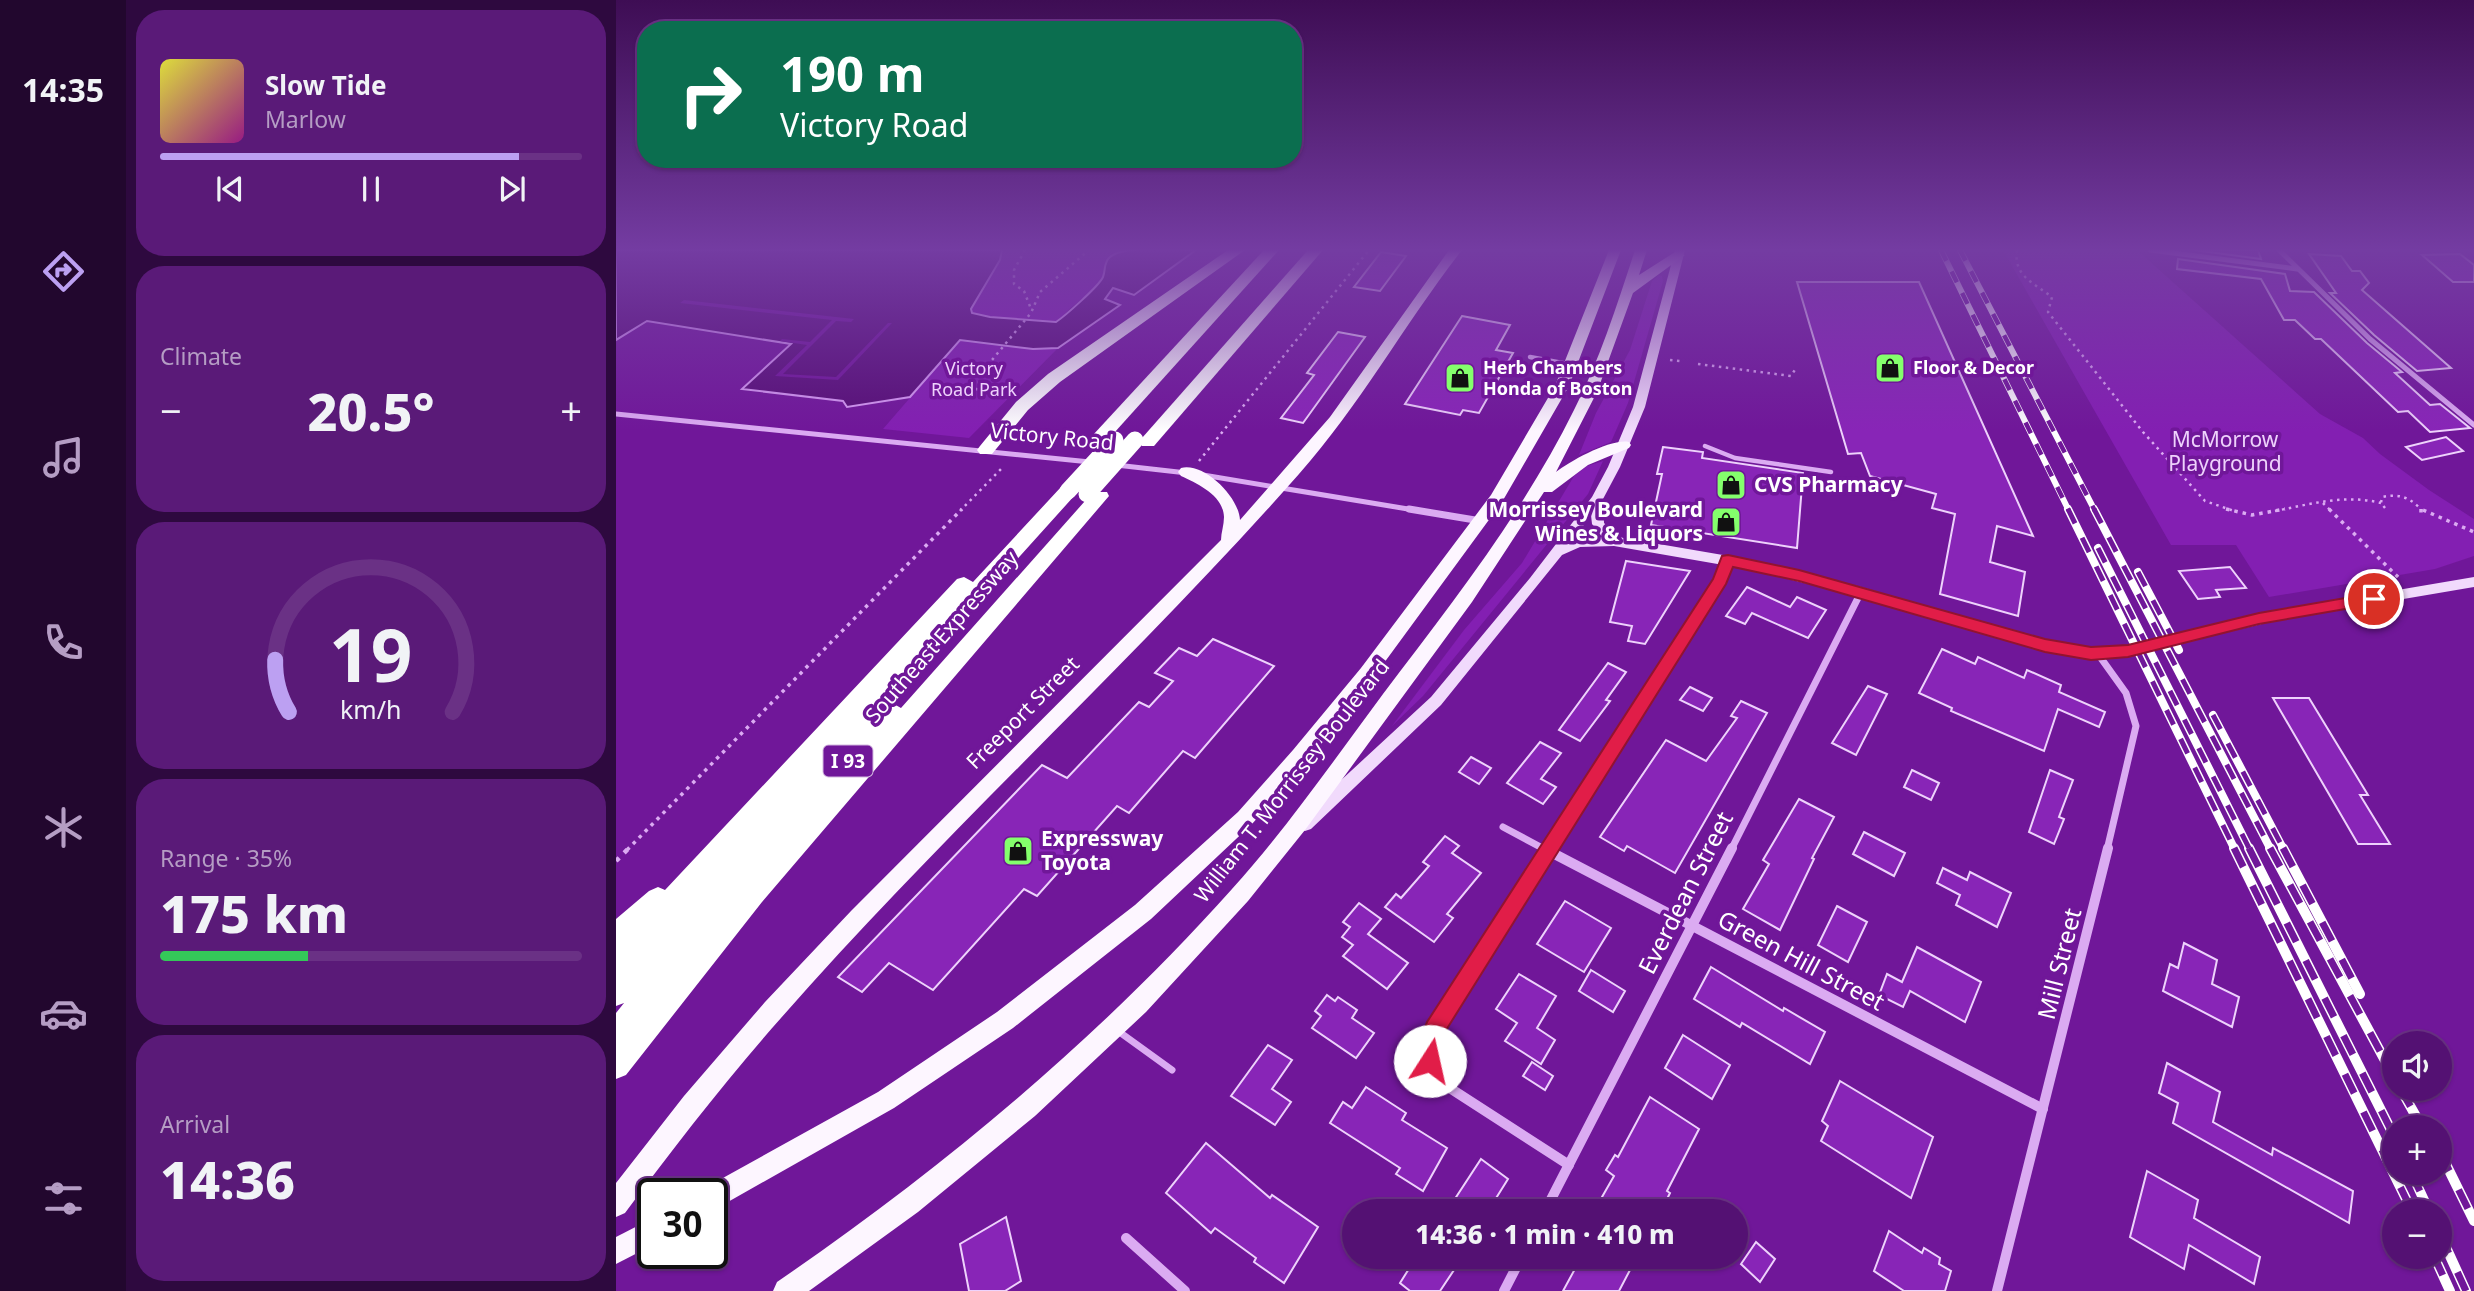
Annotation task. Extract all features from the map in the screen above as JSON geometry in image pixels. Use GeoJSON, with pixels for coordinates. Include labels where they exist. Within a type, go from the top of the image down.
{"type":"FeatureCollection","features":[{"type":"Feature","properties":{"kind":"highway"},"geometry":{"type":"LineString","coordinates":[[986,450],[1022,406],[1046,385],[1152,310]]}},
{"type":"Feature","properties":{"kind":"highway","name":"I 93"},"geometry":{"type":"LineString","coordinates":[[616,1034],[760,861],[1077,492],[1107,439],[1219,310]]}},
{"type":"Feature","properties":{"kind":"highway","name":"I 93"},"geometry":{"type":"LineString","coordinates":[[1107,439],[1230,310]]}},
{"type":"Feature","properties":{"kind":"highway","name":"I 93"},"geometry":{"type":"LineString","coordinates":[[1142,441],[1253,310]]}},
{"type":"Feature","properties":{"kind":"highway","name":"Southeast Expressway"},"geometry":{"type":"LineString","coordinates":[[616,965],[716,850],[1077,492],[1142,441],[1261,310]]}},
{"type":"Feature","properties":{"kind":"highway","name":"I 93"},"geometry":{"type":"LineString","coordinates":[[616,993],[727,864],[1077,492]]}},
{"type":"Feature","properties":{"kind":"highway","name":"Southeast Expressway"},"geometry":{"type":"LineString","coordinates":[[616,1065],[1077,492]]}},
{"type":"Feature","properties":{"kind":"highway"},"geometry":{"type":"LineString","coordinates":[[616,935],[716,850]]}},
{"type":"Feature","properties":{"kind":"main road","name":"Freeport Street"},"geometry":{"type":"LineString","coordinates":[[616,1204],[692,1104],[821,959],[1176,597],[1293,473],[1336,419],[1412,310]]}},
{"type":"Feature","properties":{"kind":"main road","name":"William T. Morrissey Boulevard"},"geometry":{"type":"LineString","coordinates":[[728,1189],[886,1100],[965,1048],[1059,980],[1179,881],[1245,818],[1300,756],[1482,521],[1528,449],[1572,365],[1592,310]]}},
{"type":"Feature","properties":{"kind":"main road","name":"William T. Morrissey Boulevard"},"geometry":{"type":"LineString","coordinates":[[786,1291],[887,1220],[955,1166],[1113,1027],[1209,929],[1271,856],[1461,603],[1522,517],[1584,405],[1604,360],[1621,310]]}},
{"type":"Feature","properties":{"kind":"main road"},"geometry":{"type":"LineString","coordinates":[[1271,856],[1436,701],[1597,499],[1624,445],[1647,380],[1665,310]]}},
{"type":"Feature","properties":{"kind":"main road"},"geometry":{"type":"LineString","coordinates":[[1522,517],[1564,471],[1624,445]]}},
{"type":"Feature","properties":{"kind":"main road"},"geometry":{"type":"LineString","coordinates":[[1192,468],[1227,498],[1234,516],[1227,542]]}},
{"type":"Feature","properties":{"kind":"main road"},"geometry":{"type":"LineString","coordinates":[[1597,499],[1598,524],[1614,541]]}},
{"type":"Feature","properties":{"kind":"main road"},"geometry":{"type":"LineString","coordinates":[[1556,552],[1578,542],[1614,541],[1728,560],[1861,592],[2045,646],[2098,654],[2134,649],[2274,615],[2474,582]]}},
{"type":"Feature","properties":{"kind":"main road"},"geometry":{"type":"LineString","coordinates":[[616,1251],[637,1240]]}},
{"type":"Feature","properties":{"kind":"street"},"geometry":{"type":"LineString","coordinates":[[2339,310],[2370,340],[2474,425]]}},
{"type":"Feature","properties":{"kind":"street","name":"Victory Road"},"geometry":{"type":"LineString","coordinates":[[616,414],[1192,468],[1277,487],[1482,521]]}},
{"type":"Feature","properties":{"kind":"street"},"geometry":{"type":"LineString","coordinates":[[1569,1165],[1450,1089],[1432,1070],[1428,1054],[1435,1029],[1720,580],[1728,560]]}},
{"type":"Feature","properties":{"kind":"street","name":"Everdean Street"},"geometry":{"type":"LineString","coordinates":[[1551,1199],[1693,926],[1861,592]]}},
{"type":"Feature","properties":{"kind":"street","name":"Mill Street"},"geometry":{"type":"LineString","coordinates":[[1997,1291],[2136,732],[2128,698],[2098,654]]}},
{"type":"Feature","properties":{"kind":"street","name":"Green Hill Street"},"geometry":{"type":"LineString","coordinates":[[1503,827],[2043,1109]]}},
{"type":"Feature","properties":{"kind":"street"},"geometry":{"type":"LineString","coordinates":[[1126,1238],[1185,1291]]}},
{"type":"Feature","properties":{"kind":"street"},"geometry":{"type":"LineString","coordinates":[[1504,1291],[1515,1269]]}},
{"type":"Feature","properties":{"kind":"lane"},"geometry":{"type":"LineString","coordinates":[[1530,357],[1572,365]]}},
{"type":"Feature","properties":{"kind":"lane"},"geometry":{"type":"LineString","coordinates":[[1705,446],[1735,458],[1831,472]]}},
{"type":"Feature","properties":{"kind":"lane"},"geometry":{"type":"LineString","coordinates":[[1113,1027],[1172,1070]]}},
{"type":"Feature","properties":{"kind":"path"},"geometry":{"type":"LineString","coordinates":[[974,397],[982,372],[1028,317],[1031,310]]}},
{"type":"Feature","properties":{"kind":"path"},"geometry":{"type":"LineString","coordinates":[[1192,468],[1320,310]]}},
{"type":"Feature","properties":{"kind":"path"},"geometry":{"type":"LineString","coordinates":[[2048,310],[2143,432],[2205,501],[2221,508],[2252,515],[2356,498],[2381,503]]}},
{"type":"Feature","properties":{"kind":"path"},"geometry":{"type":"LineString","coordinates":[[1670,360],[1680,361]]}},
{"type":"Feature","properties":{"kind":"path"},"geometry":{"type":"LineString","coordinates":[[1698,364],[1791,376],[1796,368]]}},
{"type":"Feature","properties":{"kind":"path"},"geometry":{"type":"LineString","coordinates":[[616,861],[1004,466]]}},
{"type":"Feature","properties":{"kind":"path"},"geometry":{"type":"LineString","coordinates":[[2385,509],[2381,503],[2382,497],[2395,495],[2411,500],[2423,510],[2474,532]]}},
{"type":"Feature","properties":{"kind":"path"},"geometry":{"type":"LineString","coordinates":[[2323,503],[2400,579]]}},
{"type":"Feature","properties":{"kind":"path"},"geometry":{"type":"LineString","coordinates":[[2421,517],[2423,510]]}},
{"type":"Feature","properties":{"kind":"green space"},"geometry":{"type":"Polygon","coordinates":[[[971,310],[1069,310],[1056,322],[972,313],[971,310]]]}},
{"type":"Feature","properties":{"kind":"green space"},"geometry":{"type":"Polygon","coordinates":[[[1643,310],[1655,310],[1628,403],[1611,442],[1579,455],[1596,413],[1630,350],[1643,310]]]}},
{"type":"Feature","properties":{"kind":"green space","name":"McMorrow Playground"},"geometry":{"type":"Polygon","coordinates":[[[2037,310],[2204,310],[2320,414],[2363,438],[2429,490],[2474,519],[2474,556],[2435,569],[2269,597],[2236,545],[2171,545],[2037,310]]]}},
{"type":"Feature","properties":{"kind":"green space","name":"Victory Road Park"},"geometry":{"type":"Polygon","coordinates":[[[960,340],[1033,349],[1058,348],[969,438],[883,429],[960,340]]]}},
{"type":"Feature","properties":{"kind":"green space"},"geometry":{"type":"Polygon","coordinates":[[[1603,461],[1588,494],[1423,696],[1392,726],[1464,630],[1522,563],[1574,476],[1587,466],[1603,461]]]}},
{"type":"Feature","properties":{"kind":"shaded area"},"geometry":{"type":"Polygon","coordinates":[[[616,310],[971,310],[972,313],[990,317],[1056,322],[1070,310],[1112,310],[1058,348],[1033,349],[960,340],[910,397],[847,407],[843,401],[742,389],[791,344],[647,321],[616,340],[616,310]]]}},
{"type":"Feature","properties":{"kind":"pier"},"geometry":{"type":"Polygon","coordinates":[[[745,310],[776,310],[854,319],[851,322],[836,321],[783,374],[836,377],[888,323],[892,323],[838,380],[775,376],[807,345],[780,341],[782,339],[810,342],[832,320],[745,310]]]}},
{"type":"Feature","properties":{"kind":"building","name":"Floor & Decor"},"geometry":{"type":"Polygon","coordinates":[[[1805,310],[1932,310],[2033,536],[1997,526],[1990,562],[2025,572],[2018,616],[1940,594],[1955,514],[1932,508],[1936,494],[1870,476],[1861,453],[1848,454],[1805,310]]]}},
{"type":"Feature","properties":{"kind":"building"},"geometry":{"type":"Polygon","coordinates":[[[2279,310],[2333,310],[2402,372],[2395,373],[2430,405],[2440,404],[2470,428],[2430,432],[2408,411],[2398,412],[2321,339],[2315,339],[2295,320],[2284,320],[2279,310]]]}},
{"type":"Feature","properties":{"kind":"building"},"geometry":{"type":"Polygon","coordinates":[[[2348,310],[2385,310],[2451,368],[2417,371],[2348,310]]]}},
{"type":"Feature","properties":{"kind":"building","name":"Herb Chambers Honda of Boston"},"geometry":{"type":"Polygon","coordinates":[[[1462,316],[1510,325],[1496,350],[1513,353],[1479,413],[1463,410],[1460,415],[1405,404],[1462,316]]]}},
{"type":"Feature","properties":{"kind":"building"},"geometry":{"type":"Polygon","coordinates":[[[1338,332],[1365,337],[1303,423],[1281,418],[1314,375],[1307,373],[1338,332]]]}},
{"type":"Feature","properties":{"kind":"building"},"geometry":{"type":"Polygon","coordinates":[[[2446,437],[2463,451],[2422,460],[2406,447],[2446,437]]]}},
{"type":"Feature","properties":{"kind":"building","name":"CVS Pharmacy"},"geometry":{"type":"Polygon","coordinates":[[[1663,447],[1703,452],[1702,458],[1803,473],[1797,548],[1651,525],[1662,474],[1657,474],[1663,447]]]}},
{"type":"Feature","properties":{"kind":"building"},"geometry":{"type":"Polygon","coordinates":[[[1626,561],[1690,571],[1645,644],[1628,641],[1632,626],[1610,622],[1626,561]]]}},
{"type":"Feature","properties":{"kind":"building"},"geometry":{"type":"Polygon","coordinates":[[[2230,567],[2246,588],[2216,590],[2220,597],[2198,599],[2179,571],[2230,567]]]}},
{"type":"Feature","properties":{"kind":"building"},"geometry":{"type":"Polygon","coordinates":[[[1747,587],[1790,607],[1797,597],[1826,610],[1808,638],[1752,613],[1745,624],[1726,616],[1747,587]]]}},
{"type":"Feature","properties":{"kind":"building","name":"Expressway Toyota"},"geometry":{"type":"Polygon","coordinates":[[[1213,639],[1274,666],[1195,758],[1183,751],[1129,813],[1117,806],[1037,896],[1024,889],[933,990],[889,963],[862,992],[838,977],[1042,765],[1067,778],[1139,702],[1149,707],[1173,681],[1155,673],[1179,648],[1197,656],[1213,639]]]}},
{"type":"Feature","properties":{"kind":"building"},"geometry":{"type":"Polygon","coordinates":[[[1942,649],[1975,664],[1978,657],[2024,678],[2027,670],[2061,685],[2059,692],[2105,712],[2099,727],[2058,709],[2044,751],[1951,711],[1952,708],[1919,693],[1942,649]]]}},
{"type":"Feature","properties":{"kind":"building"},"geometry":{"type":"Polygon","coordinates":[[[1608,663],[1626,672],[1606,700],[1610,701],[1580,741],[1559,730],[1608,663]]]}},
{"type":"Feature","properties":{"kind":"building"},"geometry":{"type":"Polygon","coordinates":[[[1868,686],[1887,694],[1856,755],[1832,743],[1868,686]]]}},
{"type":"Feature","properties":{"kind":"building"},"geometry":{"type":"Polygon","coordinates":[[[1690,687],[1712,698],[1703,711],[1680,700],[1690,687]]]}},
{"type":"Feature","properties":{"kind":"building"},"geometry":{"type":"Polygon","coordinates":[[[2273,698],[2309,698],[2368,795],[2360,795],[2390,844],[2358,844],[2273,698]]]}},
{"type":"Feature","properties":{"kind":"building"},"geometry":{"type":"Polygon","coordinates":[[[1741,701],[1767,713],[1675,873],[1627,846],[1624,851],[1600,837],[1666,740],[1706,761],[1737,718],[1731,716],[1741,701]]]}},
{"type":"Feature","properties":{"kind":"building"},"geometry":{"type":"Polygon","coordinates":[[[1540,742],[1561,753],[1541,779],[1556,787],[1543,804],[1507,783],[1540,742]]]}},
{"type":"Feature","properties":{"kind":"building"},"geometry":{"type":"Polygon","coordinates":[[[1471,757],[1491,768],[1479,784],[1459,772],[1471,757]]]}},
{"type":"Feature","properties":{"kind":"building"},"geometry":{"type":"Polygon","coordinates":[[[1912,770],[1939,783],[1931,800],[1904,787],[1912,770]]]}},
{"type":"Feature","properties":{"kind":"building"},"geometry":{"type":"Polygon","coordinates":[[[2050,770],[2073,780],[2059,817],[2064,819],[2054,844],[2029,832],[2050,770]]]}},
{"type":"Feature","properties":{"kind":"building"},"geometry":{"type":"Polygon","coordinates":[[[1799,799],[1834,817],[1812,858],[1814,859],[1780,930],[1743,909],[1769,864],[1763,860],[1799,799]]]}},
{"type":"Feature","properties":{"kind":"building"},"geometry":{"type":"Polygon","coordinates":[[[1864,832],[1905,853],[1894,876],[1853,854],[1864,832]]]}},
{"type":"Feature","properties":{"kind":"building"},"geometry":{"type":"Polygon","coordinates":[[[1445,836],[1459,846],[1452,853],[1481,873],[1447,914],[1453,918],[1434,942],[1385,907],[1396,894],[1401,898],[1429,866],[1423,862],[1445,836]]]}},
{"type":"Feature","properties":{"kind":"building"},"geometry":{"type":"Polygon","coordinates":[[[1943,868],[1967,880],[1970,872],[2011,893],[1997,927],[1956,905],[1960,895],[1937,883],[1943,868]]]}},
{"type":"Feature","properties":{"kind":"building"},"geometry":{"type":"Polygon","coordinates":[[[1565,901],[1611,928],[1584,972],[1537,944],[1565,901]]]}},
{"type":"Feature","properties":{"kind":"building"},"geometry":{"type":"Polygon","coordinates":[[[1359,903],[1381,919],[1368,934],[1408,963],[1387,989],[1343,956],[1353,945],[1342,937],[1350,927],[1343,922],[1359,903]]]}},
{"type":"Feature","properties":{"kind":"building"},"geometry":{"type":"Polygon","coordinates":[[[1837,906],[1867,922],[1848,962],[1818,945],[1837,906]]]}},
{"type":"Feature","properties":{"kind":"building"},"geometry":{"type":"Polygon","coordinates":[[[2184,943],[2217,960],[2212,984],[2239,997],[2232,1027],[2163,991],[2170,964],[2178,968],[2184,943]]]}},
{"type":"Feature","properties":{"kind":"building"},"geometry":{"type":"Polygon","coordinates":[[[1917,947],[1981,982],[1965,1022],[1910,991],[1903,1007],[1879,995],[1887,974],[1902,982],[1917,947]]]}},
{"type":"Feature","properties":{"kind":"building"},"geometry":{"type":"Polygon","coordinates":[[[1711,967],[1783,1011],[1784,1008],[1825,1032],[1810,1064],[1742,1023],[1740,1027],[1694,999],[1711,967]]]}},
{"type":"Feature","properties":{"kind":"building"},"geometry":{"type":"Polygon","coordinates":[[[1591,970],[1625,991],[1613,1012],[1579,991],[1591,970]]]}},
{"type":"Feature","properties":{"kind":"building"},"geometry":{"type":"Polygon","coordinates":[[[1519,974],[1556,996],[1537,1028],[1555,1040],[1541,1064],[1505,1041],[1517,1023],[1496,1009],[1519,974]]]}},
{"type":"Feature","properties":{"kind":"building"},"geometry":{"type":"Polygon","coordinates":[[[1327,995],[1335,1001],[1338,997],[1357,1010],[1352,1018],[1374,1033],[1356,1058],[1312,1028],[1321,1016],[1315,1011],[1327,995]]]}},
{"type":"Feature","properties":{"kind":"building"},"geometry":{"type":"Polygon","coordinates":[[[1683,1035],[1730,1065],[1712,1099],[1665,1068],[1683,1035]]]}},
{"type":"Feature","properties":{"kind":"building"},"geometry":{"type":"Polygon","coordinates":[[[1268,1045],[1292,1060],[1272,1089],[1291,1102],[1275,1125],[1231,1096],[1268,1045]]]}},
{"type":"Feature","properties":{"kind":"building"},"geometry":{"type":"Polygon","coordinates":[[[1532,1062],[1553,1076],[1545,1090],[1523,1076],[1532,1062]]]}},
{"type":"Feature","properties":{"kind":"building"},"geometry":{"type":"Polygon","coordinates":[[[2167,1063],[2220,1092],[2213,1122],[2272,1155],[2273,1148],[2353,1191],[2349,1223],[2173,1123],[2178,1103],[2159,1093],[2167,1063]]]}},
{"type":"Feature","properties":{"kind":"building"},"geometry":{"type":"Polygon","coordinates":[[[1840,1081],[1933,1137],[1911,1198],[1821,1141],[1828,1126],[1822,1121],[1840,1081]]]}},
{"type":"Feature","properties":{"kind":"building"},"geometry":{"type":"Polygon","coordinates":[[[1366,1087],[1406,1113],[1402,1120],[1447,1148],[1423,1191],[1396,1174],[1400,1168],[1330,1123],[1343,1102],[1352,1108],[1366,1087]]]}},
{"type":"Feature","properties":{"kind":"building"},"geometry":{"type":"Polygon","coordinates":[[[1650,1097],[1699,1129],[1667,1191],[1670,1193],[1667,1199],[1602,1197],[1614,1176],[1606,1170],[1615,1155],[1618,1157],[1650,1097]]]}},
{"type":"Feature","properties":{"kind":"building"},"geometry":{"type":"Polygon","coordinates":[[[1206,1143],[1270,1198],[1272,1195],[1318,1227],[1284,1283],[1254,1262],[1256,1258],[1215,1228],[1211,1233],[1166,1193],[1206,1143]]]}},
{"type":"Feature","properties":{"kind":"building"},"geometry":{"type":"Polygon","coordinates":[[[1481,1159],[1508,1179],[1496,1199],[1455,1199],[1481,1159]]]}},
{"type":"Feature","properties":{"kind":"building"},"geometry":{"type":"Polygon","coordinates":[[[2147,1171],[2198,1200],[2194,1218],[2260,1257],[2254,1284],[2189,1245],[2184,1269],[2130,1237],[2147,1171]]]}},
{"type":"Feature","properties":{"kind":"building"},"geometry":{"type":"Polygon","coordinates":[[[1006,1217],[1021,1281],[1005,1291],[969,1291],[960,1244],[1006,1217]]]}},
{"type":"Feature","properties":{"kind":"building"},"geometry":{"type":"Polygon","coordinates":[[[1889,1231],[1922,1253],[1924,1248],[1940,1258],[1939,1264],[1951,1271],[1945,1291],[1904,1291],[1874,1271],[1889,1231]]]}},
{"type":"Feature","properties":{"kind":"building"},"geometry":{"type":"Polygon","coordinates":[[[1756,1242],[1775,1259],[1760,1282],[1746,1269],[1748,1254],[1756,1242]]]}},
{"type":"Feature","properties":{"kind":"building"},"geometry":{"type":"Polygon","coordinates":[[[1409,1269],[1454,1270],[1440,1291],[1410,1291],[1400,1283],[1409,1269]]]}},
{"type":"Feature","properties":{"kind":"building"},"geometry":{"type":"Polygon","coordinates":[[[1575,1269],[1630,1270],[1619,1291],[1563,1291],[1575,1269]]]}},
{"type":"Feature","properties":{"kind":"railway"},"geometry":{"type":"LineString","coordinates":[[1971,310],[2069,511]]}},
{"type":"Feature","properties":{"kind":"railway"},"geometry":{"type":"LineString","coordinates":[[1991,310],[2095,511]]}},
{"type":"Feature","properties":{"kind":"railway"},"geometry":{"type":"LineString","coordinates":[[2068,509],[2235,850]]}},
{"type":"Feature","properties":{"kind":"railway"},"geometry":{"type":"LineString","coordinates":[[2094,509],[2271,850]]}},
{"type":"Feature","properties":{"kind":"railway"},"geometry":{"type":"LineString","coordinates":[[2098,548],[2250,850]]}},
{"type":"Feature","properties":{"kind":"railway"},"geometry":{"type":"LineString","coordinates":[[2138,572],[2179,650]]}},
{"type":"Feature","properties":{"kind":"railway"},"geometry":{"type":"LineString","coordinates":[[2213,715],[2284,850]]}},
{"type":"Feature","properties":{"kind":"railway"},"geometry":{"type":"LineString","coordinates":[[2234,848],[2406,1199]]}},
{"type":"Feature","properties":{"kind":"railway"},"geometry":{"type":"LineString","coordinates":[[2249,848],[2383,1115]]}},
{"type":"Feature","properties":{"kind":"railway"},"geometry":{"type":"LineString","coordinates":[[2270,848],[2382,1055]]}},
{"type":"Feature","properties":{"kind":"railway"},"geometry":{"type":"LineString","coordinates":[[2283,848],[2360,994]]}},
{"type":"Feature","properties":{"kind":"railway"},"geometry":{"type":"LineString","coordinates":[[2407,1101],[2415,1115]]}},
{"type":"Feature","properties":{"kind":"railway"},"geometry":{"type":"LineString","coordinates":[[2452,1176],[2474,1221]]}},
{"type":"Feature","properties":{"kind":"railway"},"geometry":{"type":"LineString","coordinates":[[2417,1185],[2423,1199]]}},
{"type":"Feature","properties":{"kind":"railway"},"geometry":{"type":"LineString","coordinates":[[2452,1260],[2466,1291]]}},
{"type":"Feature","properties":{"kind":"railway"},"geometry":{"type":"LineString","coordinates":[[2440,1269],[2450,1291]]}},
{"type":"Feature","properties":{"kind":"place","name":"Floor & Decor"},"geometry":{"type":"Point","coordinates":[1890,368]}},
{"type":"Feature","properties":{"kind":"place","name":"Herb Chambers Honda of Boston"},"geometry":{"type":"Point","coordinates":[1460,378]}},
{"type":"Feature","properties":{"kind":"place","name":"CVS Pharmacy"},"geometry":{"type":"Point","coordinates":[1731,485]}},
{"type":"Feature","properties":{"kind":"place","name":"Morrissey Boulevard Wines & Liquors"},"geometry":{"type":"Point","coordinates":[1726,522]}},
{"type":"Feature","properties":{"kind":"place","name":"Expressway Toyota"},"geometry":{"type":"Point","coordinates":[1018,851]}},
{"type":"Feature","properties":{"kind":"route"},"geometry":{"type":"LineString","coordinates":[[1430,1061],[1429,1046],[1435,1029],[1720,580],[1728,560],[1861,592],[2045,646],[2091,653],[2128,651],[2259,618],[2374,599]]}}]}
